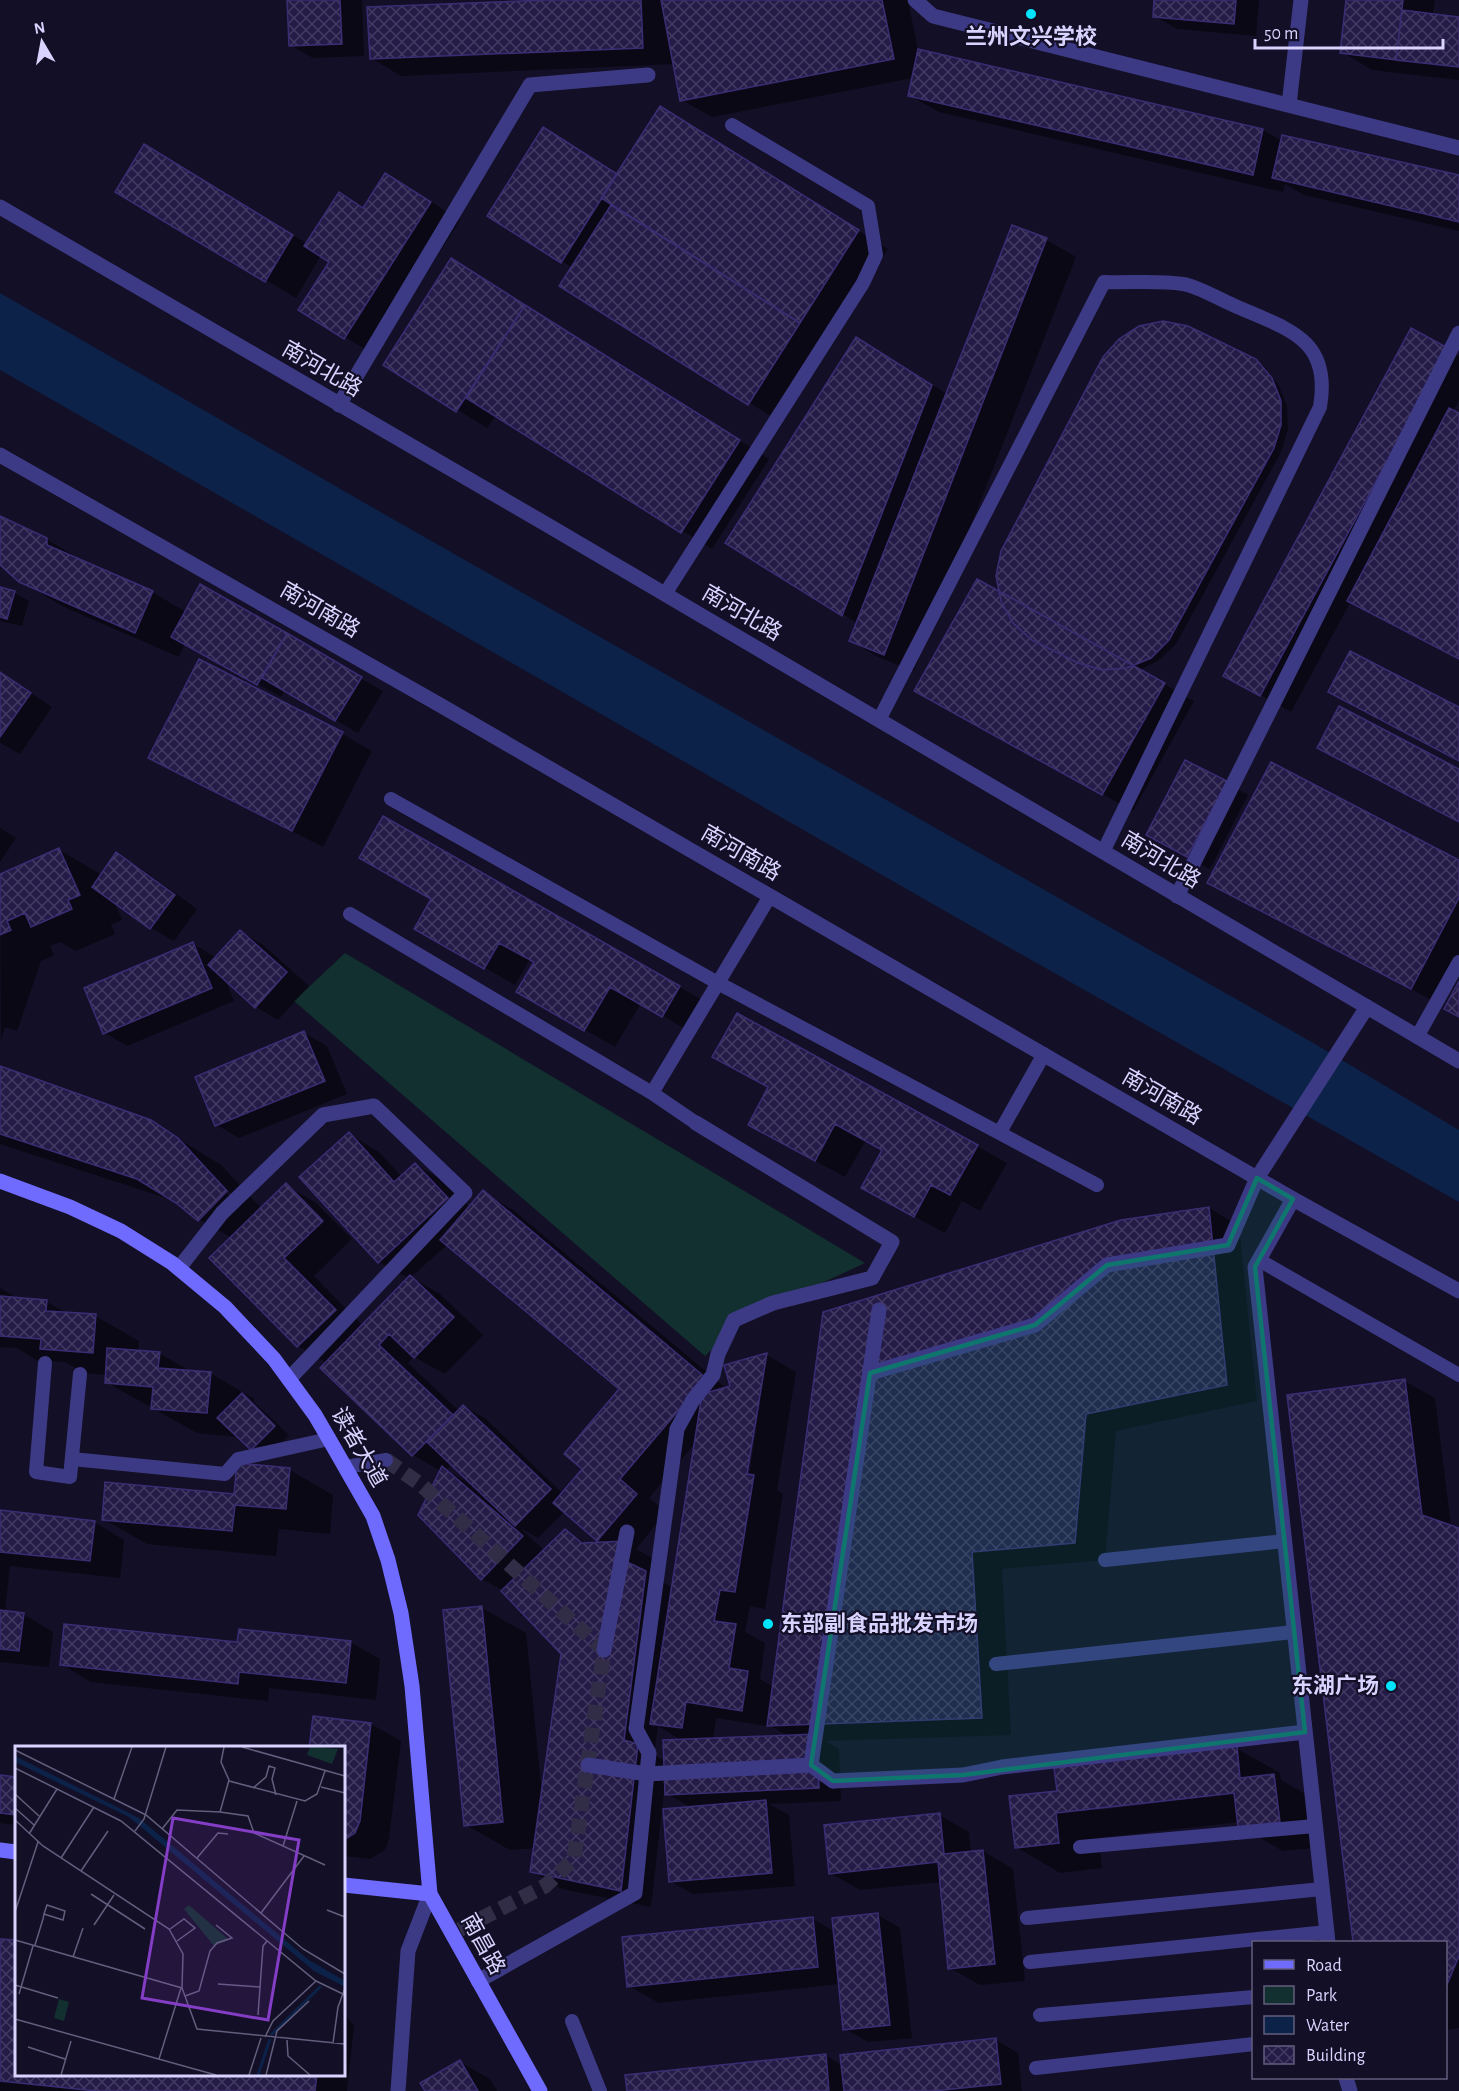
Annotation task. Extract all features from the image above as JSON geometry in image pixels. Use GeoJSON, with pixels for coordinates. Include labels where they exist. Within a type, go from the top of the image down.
{"type":"FeatureCollection","features":[{"type":"Feature","properties":{"kind":"main road","name":"读者大道"},"geometry":{"type":"LineString","coordinates":[[0,1181],[70,1207],[121,1231],[178,1269],[225,1306],[274,1359],[315,1415],[373,1516],[388,1560],[401,1613],[412,1686],[430,1894]]}},
{"type":"Feature","properties":{"kind":"main road"},"geometry":{"type":"LineString","coordinates":[[0,1850],[15,1852]]}},
{"type":"Feature","properties":{"kind":"main road"},"geometry":{"type":"LineString","coordinates":[[345,1885],[430,1894]]}},
{"type":"Feature","properties":{"kind":"main road","name":"南昌路"},"geometry":{"type":"LineString","coordinates":[[430,1894],[540,2091]]}},
{"type":"Feature","properties":{"kind":"street"},"geometry":{"type":"LineString","coordinates":[[915,0],[933,16],[1459,148]]}},
{"type":"Feature","properties":{"kind":"street"},"geometry":{"type":"LineString","coordinates":[[1289,105],[1301,0]]}},
{"type":"Feature","properties":{"kind":"street"},"geometry":{"type":"LineString","coordinates":[[339,405],[530,85],[648,75]]}},
{"type":"Feature","properties":{"kind":"street","name":"南河北路"},"geometry":{"type":"LineString","coordinates":[[0,207],[665,594],[1459,1061]]}},
{"type":"Feature","properties":{"kind":"street"},"geometry":{"type":"LineString","coordinates":[[1177,896],[1459,333]]}},
{"type":"Feature","properties":{"kind":"street","name":"南河南路"},"geometry":{"type":"LineString","coordinates":[[0,455],[430,699],[1293,1199],[1459,1291]]}},
{"type":"Feature","properties":{"kind":"street"},"geometry":{"type":"LineString","coordinates":[[870,1373],[1035,1325],[1107,1265],[1228,1245],[1257,1178],[1367,1007]]}},
{"type":"Feature","properties":{"kind":"street"},"geometry":{"type":"LineString","coordinates":[[178,1269],[222,1213],[322,1115],[374,1106],[465,1193],[289,1379]]}},
{"type":"Feature","properties":{"kind":"street"},"geometry":{"type":"LineString","coordinates":[[478,1982],[635,1893],[649,1753],[636,1729],[677,1429],[693,1400],[713,1375],[718,1354],[734,1320],[773,1303],[872,1278],[892,1242],[696,1123]]}},
{"type":"Feature","properties":{"kind":"street"},"geometry":{"type":"LineString","coordinates":[[1293,1199],[1255,1267],[1327,1937]]}},
{"type":"Feature","properties":{"kind":"street"},"geometry":{"type":"LineString","coordinates":[[811,1765],[879,1310]]}},
{"type":"Feature","properties":{"kind":"street"},"geometry":{"type":"LineString","coordinates":[[604,1650],[627,1532]]}},
{"type":"Feature","properties":{"kind":"street"},"geometry":{"type":"LineString","coordinates":[[588,1765],[647,1774],[811,1765],[833,1781],[963,1775],[1002,1767],[1305,1732]]}},
{"type":"Feature","properties":{"kind":"street"},"geometry":{"type":"LineString","coordinates":[[398,2091],[408,1951],[430,1894]]}},
{"type":"Feature","properties":{"kind":"lane"},"geometry":{"type":"LineString","coordinates":[[665,594],[862,283],[876,255],[868,206],[732,125]]}},
{"type":"Feature","properties":{"kind":"lane"},"geometry":{"type":"LineString","coordinates":[[879,720],[1104,282],[1184,284],[1295,333],[1311,348],[1320,366],[1323,387],[1320,407],[1103,852]]}},
{"type":"Feature","properties":{"kind":"lane"},"geometry":{"type":"LineString","coordinates":[[391,799],[718,983],[1097,1185]]}},
{"type":"Feature","properties":{"kind":"lane"},"geometry":{"type":"LineString","coordinates":[[652,1093],[771,896]]}},
{"type":"Feature","properties":{"kind":"lane"},"geometry":{"type":"LineString","coordinates":[[350,914],[652,1093],[696,1123]]}},
{"type":"Feature","properties":{"kind":"lane"},"geometry":{"type":"LineString","coordinates":[[1417,1037],[1459,962]]}},
{"type":"Feature","properties":{"kind":"lane"},"geometry":{"type":"LineString","coordinates":[[1000,1132],[1044,1054]]}},
{"type":"Feature","properties":{"kind":"lane"},"geometry":{"type":"LineString","coordinates":[[1259,1260],[1459,1376]]}},
{"type":"Feature","properties":{"kind":"lane"},"geometry":{"type":"LineString","coordinates":[[45,1363],[36,1472],[70,1477],[80,1374]]}},
{"type":"Feature","properties":{"kind":"lane"},"geometry":{"type":"LineString","coordinates":[[72,1459],[225,1474],[238,1459],[329,1439]]}},
{"type":"Feature","properties":{"kind":"lane"},"geometry":{"type":"LineString","coordinates":[[346,1467],[386,1460]]}},
{"type":"Feature","properties":{"kind":"lane"},"geometry":{"type":"LineString","coordinates":[[1105,1560],[1285,1541]]}},
{"type":"Feature","properties":{"kind":"lane"},"geometry":{"type":"LineString","coordinates":[[996,1664],[1294,1632]]}},
{"type":"Feature","properties":{"kind":"lane"},"geometry":{"type":"LineString","coordinates":[[1080,1847],[1315,1826]]}},
{"type":"Feature","properties":{"kind":"lane"},"geometry":{"type":"LineString","coordinates":[[1026,1918],[1322,1889]]}},
{"type":"Feature","properties":{"kind":"lane"},"geometry":{"type":"LineString","coordinates":[[1279,1941],[1327,1937]]}},
{"type":"Feature","properties":{"kind":"lane"},"geometry":{"type":"LineString","coordinates":[[1030,1962],[1252,1943]]}},
{"type":"Feature","properties":{"kind":"lane"},"geometry":{"type":"LineString","coordinates":[[1040,2015],[1252,1997]]}},
{"type":"Feature","properties":{"kind":"lane"},"geometry":{"type":"LineString","coordinates":[[572,2020],[600,2091]]}},
{"type":"Feature","properties":{"kind":"lane"},"geometry":{"type":"LineString","coordinates":[[1036,2068],[1252,2044]]}},
{"type":"Feature","properties":{"kind":"highlighted area"},"geometry":{"type":"Polygon","coordinates":[[[1257,1178],[1293,1199],[1255,1267],[1305,1732],[963,1775],[833,1781],[811,1765],[870,1373],[1035,1325],[1107,1265],[1228,1245],[1257,1178]]]}},
{"type":"Feature","properties":{"kind":"green space"},"geometry":{"type":"Polygon","coordinates":[[[345,953],[865,1263],[743,1320],[705,1356],[294,1001],[345,953]]]}},
{"type":"Feature","properties":{"kind":"water"},"geometry":{"type":"Polygon","coordinates":[[[0,293],[1315,1044],[1459,1130],[1459,1202],[966,923],[0,370],[0,293]]]}},
{"type":"Feature","properties":{"kind":"building"},"geometry":{"type":"Polygon","coordinates":[[[287,0],[340,0],[342,44],[289,46],[287,0]]]}},
{"type":"Feature","properties":{"kind":"building"},"geometry":{"type":"Polygon","coordinates":[[[547,0],[641,0],[643,48],[370,59],[367,7],[547,0]]]}},
{"type":"Feature","properties":{"kind":"building"},"geometry":{"type":"Polygon","coordinates":[[[661,0],[882,0],[894,59],[680,101],[661,0]]]}},
{"type":"Feature","properties":{"kind":"building"},"geometry":{"type":"Polygon","coordinates":[[[1154,0],[1236,0],[1234,24],[1153,17],[1154,0]]]}},
{"type":"Feature","properties":{"kind":"building"},"geometry":{"type":"Polygon","coordinates":[[[1346,0],[1403,0],[1396,60],[1340,53],[1346,0]]]}},
{"type":"Feature","properties":{"kind":"building"},"geometry":{"type":"Polygon","coordinates":[[[1402,10],[1459,17],[1459,67],[1396,60],[1402,10]]]}},
{"type":"Feature","properties":{"kind":"building"},"geometry":{"type":"Polygon","coordinates":[[[918,49],[1263,129],[1253,175],[908,96],[918,49]]]}},
{"type":"Feature","properties":{"kind":"building"},"geometry":{"type":"Polygon","coordinates":[[[660,106],[859,230],[800,323],[601,198],[660,106]]]}},
{"type":"Feature","properties":{"kind":"building"},"geometry":{"type":"Polygon","coordinates":[[[543,127],[617,174],[561,263],[487,216],[543,127]]]}},
{"type":"Feature","properties":{"kind":"building"},"geometry":{"type":"Polygon","coordinates":[[[1282,135],[1459,175],[1459,222],[1272,178],[1282,135]]]}},
{"type":"Feature","properties":{"kind":"building"},"geometry":{"type":"Polygon","coordinates":[[[144,144],[293,235],[265,282],[115,192],[144,144]]]}},
{"type":"Feature","properties":{"kind":"building"},"geometry":{"type":"Polygon","coordinates":[[[385,173],[431,202],[344,339],[298,310],[329,262],[304,246],[339,192],[363,208],[385,173]]]}},
{"type":"Feature","properties":{"kind":"building"},"geometry":{"type":"Polygon","coordinates":[[[611,205],[800,323],[748,405],[559,286],[611,205]]]}},
{"type":"Feature","properties":{"kind":"building"},"geometry":{"type":"Polygon","coordinates":[[[1012,225],[1047,238],[884,655],[849,641],[1012,225]]]}},
{"type":"Feature","properties":{"kind":"building"},"geometry":{"type":"Polygon","coordinates":[[[451,258],[525,305],[456,412],[383,365],[451,258]]]}},
{"type":"Feature","properties":{"kind":"building"},"geometry":{"type":"Polygon","coordinates":[[[525,305],[740,440],[681,533],[466,398],[525,305]]]}},
{"type":"Feature","properties":{"kind":"building"},"geometry":{"type":"Polygon","coordinates":[[[1163,321],[1188,326],[1256,359],[1272,378],[1281,401],[1281,425],[1274,448],[1169,640],[1151,658],[1127,668],[1102,670],[1078,663],[1032,640],[1013,623],[1001,601],[996,576],[1001,551],[1103,357],[1119,339],[1139,326],[1163,321]]]}},
{"type":"Feature","properties":{"kind":"building"},"geometry":{"type":"Polygon","coordinates":[[[1411,328],[1448,348],[1260,696],[1223,676],[1411,328]]]}},
{"type":"Feature","properties":{"kind":"building"},"geometry":{"type":"Polygon","coordinates":[[[856,337],[932,385],[842,616],[725,543],[856,337]]]}},
{"type":"Feature","properties":{"kind":"building"},"geometry":{"type":"Polygon","coordinates":[[[1449,408],[1459,413],[1459,659],[1347,601],[1449,408]]]}},
{"type":"Feature","properties":{"kind":"building"},"geometry":{"type":"Polygon","coordinates":[[[0,516],[47,538],[47,545],[153,591],[135,633],[19,582],[0,565],[0,516]]]}},
{"type":"Feature","properties":{"kind":"building"},"geometry":{"type":"Polygon","coordinates":[[[977,579],[1165,683],[1102,795],[914,691],[977,579]]]}},
{"type":"Feature","properties":{"kind":"building"},"geometry":{"type":"Polygon","coordinates":[[[200,584],[287,633],[257,685],[171,637],[200,584]]]}},
{"type":"Feature","properties":{"kind":"building"},"geometry":{"type":"Polygon","coordinates":[[[0,587],[15,591],[7,619],[0,617],[0,587]]]}},
{"type":"Feature","properties":{"kind":"building"},"geometry":{"type":"Polygon","coordinates":[[[287,633],[362,677],[335,721],[262,678],[287,633]]]}},
{"type":"Feature","properties":{"kind":"building"},"geometry":{"type":"Polygon","coordinates":[[[1350,651],[1459,707],[1459,761],[1328,692],[1350,651]]]}},
{"type":"Feature","properties":{"kind":"building"},"geometry":{"type":"Polygon","coordinates":[[[199,659],[343,732],[292,831],[148,758],[199,659]]]}},
{"type":"Feature","properties":{"kind":"building"},"geometry":{"type":"Polygon","coordinates":[[[0,672],[31,693],[0,737],[0,672]]]}},
{"type":"Feature","properties":{"kind":"building"},"geometry":{"type":"Polygon","coordinates":[[[1339,706],[1459,769],[1459,822],[1317,748],[1339,706]]]}},
{"type":"Feature","properties":{"kind":"building"},"geometry":{"type":"Polygon","coordinates":[[[1185,760],[1227,781],[1187,857],[1146,835],[1185,760]]]}},
{"type":"Feature","properties":{"kind":"building"},"geometry":{"type":"Polygon","coordinates":[[[1271,762],[1459,860],[1459,898],[1411,989],[1207,883],[1271,762]]]}},
{"type":"Feature","properties":{"kind":"building"},"geometry":{"type":"Polygon","coordinates":[[[383,816],[680,986],[662,1017],[610,987],[584,1031],[516,992],[534,962],[499,943],[484,969],[414,929],[431,899],[359,858],[383,816]]]}},
{"type":"Feature","properties":{"kind":"building"},"geometry":{"type":"Polygon","coordinates":[[[59,848],[80,895],[68,900],[72,909],[31,927],[25,913],[7,921],[11,930],[0,935],[0,874],[59,848]]]}},
{"type":"Feature","properties":{"kind":"building"},"geometry":{"type":"Polygon","coordinates":[[[116,852],[175,895],[150,929],[92,887],[116,852]]]}},
{"type":"Feature","properties":{"kind":"building"},"geometry":{"type":"Polygon","coordinates":[[[240,930],[287,972],[255,1008],[208,965],[240,930]]]}},
{"type":"Feature","properties":{"kind":"building"},"geometry":{"type":"Polygon","coordinates":[[[193,942],[212,988],[103,1034],[84,988],[193,942]]]}},
{"type":"Feature","properties":{"kind":"building"},"geometry":{"type":"Polygon","coordinates":[[[1459,981],[1459,1017],[1444,1009],[1459,981]]]}},
{"type":"Feature","properties":{"kind":"building"},"geometry":{"type":"Polygon","coordinates":[[[737,1013],[978,1145],[950,1195],[931,1185],[914,1217],[861,1188],[882,1150],[835,1124],[815,1161],[748,1125],[768,1087],[712,1057],[737,1013]]]}},
{"type":"Feature","properties":{"kind":"building"},"geometry":{"type":"Polygon","coordinates":[[[304,1031],[325,1081],[215,1126],[195,1077],[304,1031]]]}},
{"type":"Feature","properties":{"kind":"building"},"geometry":{"type":"Polygon","coordinates":[[[0,1066],[151,1120],[178,1138],[227,1191],[198,1221],[176,1203],[137,1179],[0,1134],[0,1066]]]}},
{"type":"Feature","properties":{"kind":"building"},"geometry":{"type":"Polygon","coordinates":[[[349,1132],[394,1182],[415,1163],[448,1198],[378,1263],[299,1177],[349,1132]]]}},
{"type":"Feature","properties":{"kind":"building"},"geometry":{"type":"Polygon","coordinates":[[[286,1183],[323,1221],[284,1258],[336,1310],[297,1347],[209,1258],[286,1183]]]}},
{"type":"Feature","properties":{"kind":"building"},"geometry":{"type":"Polygon","coordinates":[[[483,1190],[706,1378],[620,1479],[637,1494],[597,1541],[553,1503],[582,1469],[564,1454],[619,1389],[440,1240],[483,1190]]]}},
{"type":"Feature","properties":{"kind":"building"},"geometry":{"type":"Polygon","coordinates":[[[1209,1207],[1227,1385],[1086,1414],[1075,1543],[972,1552],[982,1718],[767,1726],[823,1312],[1121,1220],[1209,1207]]]}},
{"type":"Feature","properties":{"kind":"building"},"geometry":{"type":"Polygon","coordinates":[[[410,1275],[454,1317],[414,1358],[389,1334],[379,1345],[453,1415],[412,1456],[320,1368],[410,1275]]]}},
{"type":"Feature","properties":{"kind":"building"},"geometry":{"type":"Polygon","coordinates":[[[0,1296],[47,1300],[46,1311],[96,1314],[93,1353],[40,1349],[41,1339],[0,1336],[0,1296]]]}},
{"type":"Feature","properties":{"kind":"building"},"geometry":{"type":"Polygon","coordinates":[[[107,1348],[160,1352],[158,1368],[211,1372],[207,1413],[151,1409],[153,1387],[105,1383],[107,1348]]]}},
{"type":"Feature","properties":{"kind":"building"},"geometry":{"type":"Polygon","coordinates":[[[767,1353],[747,1474],[754,1475],[735,1592],[720,1590],[714,1621],[736,1624],[729,1668],[748,1671],[742,1711],[686,1702],[682,1728],[650,1724],[702,1394],[730,1386],[724,1365],[767,1353]]]}},
{"type":"Feature","properties":{"kind":"building","name":"东湖广场"},"geometry":{"type":"Polygon","coordinates":[[[1405,1379],[1422,1515],[1459,1528],[1459,1956],[1447,1985],[1447,1941],[1353,1941],[1287,1395],[1405,1379]]]}},
{"type":"Feature","properties":{"kind":"building"},"geometry":{"type":"Polygon","coordinates":[[[242,1393],[275,1426],[251,1450],[217,1418],[242,1393]]]}},
{"type":"Feature","properties":{"kind":"building"},"geometry":{"type":"Polygon","coordinates":[[[463,1405],[551,1489],[515,1526],[427,1442],[463,1405]]]}},
{"type":"Feature","properties":{"kind":"building"},"geometry":{"type":"Polygon","coordinates":[[[237,1463],[290,1468],[286,1509],[235,1505],[232,1531],[102,1520],[105,1482],[234,1494],[237,1463]]]}},
{"type":"Feature","properties":{"kind":"building"},"geometry":{"type":"Polygon","coordinates":[[[442,1466],[523,1536],[481,1580],[418,1515],[442,1466]]]}},
{"type":"Feature","properties":{"kind":"building"},"geometry":{"type":"Polygon","coordinates":[[[0,1510],[95,1521],[90,1561],[0,1552],[0,1510]]]}},
{"type":"Feature","properties":{"kind":"building"},"geometry":{"type":"Polygon","coordinates":[[[565,1529],[582,1543],[625,1541],[627,1562],[646,1571],[624,1740],[638,1744],[621,1891],[530,1872],[561,1654],[501,1591],[565,1529]]]}},
{"type":"Feature","properties":{"kind":"building"},"geometry":{"type":"Polygon","coordinates":[[[482,1606],[503,1822],[464,1826],[443,1610],[482,1606]]]}},
{"type":"Feature","properties":{"kind":"building"},"geometry":{"type":"Polygon","coordinates":[[[0,1610],[24,1613],[19,1651],[0,1649],[0,1610]]]}},
{"type":"Feature","properties":{"kind":"building"},"geometry":{"type":"Polygon","coordinates":[[[64,1624],[237,1642],[239,1629],[351,1641],[346,1683],[239,1672],[238,1684],[60,1665],[64,1624]]]}},
{"type":"Feature","properties":{"kind":"building"},"geometry":{"type":"Polygon","coordinates":[[[313,1716],[371,1723],[360,1821],[355,1833],[345,1839],[345,1746],[309,1746],[313,1716]]]}},
{"type":"Feature","properties":{"kind":"building"},"geometry":{"type":"Polygon","coordinates":[[[817,1734],[819,1788],[665,1795],[663,1740],[817,1734]]]}},
{"type":"Feature","properties":{"kind":"building"},"geometry":{"type":"Polygon","coordinates":[[[1237,1746],[1240,1778],[1274,1774],[1280,1822],[1238,1827],[1234,1793],[1056,1813],[1059,1843],[1015,1848],[1009,1796],[1057,1791],[1054,1768],[1237,1746]]]}},
{"type":"Feature","properties":{"kind":"building"},"geometry":{"type":"Polygon","coordinates":[[[0,1775],[15,1777],[15,1815],[0,1813],[0,1775]]]}},
{"type":"Feature","properties":{"kind":"building"},"geometry":{"type":"Polygon","coordinates":[[[766,1800],[772,1873],[669,1882],[663,1809],[766,1800]]]}},
{"type":"Feature","properties":{"kind":"building"},"geometry":{"type":"Polygon","coordinates":[[[940,1813],[944,1854],[983,1850],[995,1964],[948,1969],[938,1862],[829,1874],[824,1825],[940,1813]]]}},
{"type":"Feature","properties":{"kind":"building"},"geometry":{"type":"Polygon","coordinates":[[[878,1913],[890,2025],[843,2030],[832,1918],[878,1913]]]}},
{"type":"Feature","properties":{"kind":"building"},"geometry":{"type":"Polygon","coordinates":[[[813,1917],[818,1967],[627,1987],[622,1937],[813,1917]]]}},
{"type":"Feature","properties":{"kind":"building"},"geometry":{"type":"Polygon","coordinates":[[[0,1939],[15,1940],[15,2076],[317,2076],[315,2091],[96,2091],[0,2081],[0,1939]]]}},
{"type":"Feature","properties":{"kind":"building"},"geometry":{"type":"Polygon","coordinates":[[[996,2038],[1001,2084],[933,2091],[844,2091],[840,2055],[996,2038]]]}},
{"type":"Feature","properties":{"kind":"building"},"geometry":{"type":"Polygon","coordinates":[[[826,2054],[829,2091],[627,2091],[625,2075],[826,2054]]]}},
{"type":"Feature","properties":{"kind":"building"},"geometry":{"type":"Polygon","coordinates":[[[460,2060],[478,2091],[425,2091],[420,2083],[460,2060]]]}},
{"type":"Feature","properties":{"kind":"tunnel"},"geometry":{"type":"LineString","coordinates":[[386,1460],[420,1484],[604,1650],[574,1859],[545,1886],[451,1934]]}},
{"type":"Feature","properties":{"kind":"place","name":"兰州文兴学校"},"geometry":{"type":"Point","coordinates":[1031,14]}},
{"type":"Feature","properties":{"kind":"place","name":"东部副食品批发市场"},"geometry":{"type":"Point","coordinates":[768,1624]}},
{"type":"Feature","properties":{"kind":"place","name":"东湖广场"},"geometry":{"type":"Point","coordinates":[1391,1686]}}]}
